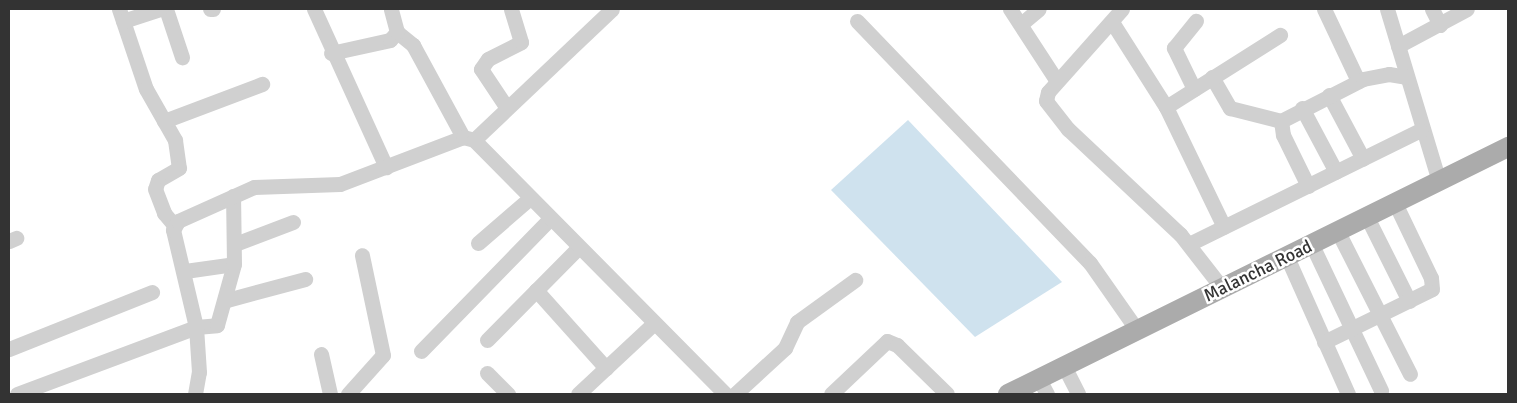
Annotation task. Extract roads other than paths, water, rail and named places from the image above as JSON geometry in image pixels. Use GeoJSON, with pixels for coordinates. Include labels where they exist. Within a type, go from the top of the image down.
{"type":"FeatureCollection","features":[{"type":"Feature","properties":{"kind":"main road","name":"Malancha Road"},"geometry":{"type":"LineString","coordinates":[[1014,393],[1043,386],[1064,366],[1508,147]]}},
{"type":"Feature","properties":{"kind":"street"},"geometry":{"type":"LineString","coordinates":[[159,9],[121,15],[146,89],[175,140],[179,168],[158,180],[155,189],[164,213],[174,224],[196,327],[199,372],[195,394]]}},
{"type":"Feature","properties":{"kind":"street"},"geometry":{"type":"LineString","coordinates":[[166,9],[182,57]]}},
{"type":"Feature","properties":{"kind":"street"},"geometry":{"type":"LineString","coordinates":[[314,9],[331,53],[386,167]]}},
{"type":"Feature","properties":{"kind":"street"},"geometry":{"type":"LineString","coordinates":[[391,9],[397,32],[416,50],[468,139],[530,198],[653,324],[725,394]]}},
{"type":"Feature","properties":{"kind":"street"},"geometry":{"type":"LineString","coordinates":[[507,108],[481,69],[488,59],[521,42],[511,9]]}},
{"type":"Feature","properties":{"kind":"street"},"geometry":{"type":"LineString","coordinates":[[174,224],[233,196],[262,185],[340,184],[468,139],[507,108],[612,9]]}},
{"type":"Feature","properties":{"kind":"street"},"geometry":{"type":"LineString","coordinates":[[1010,9],[1057,81]]}},
{"type":"Feature","properties":{"kind":"street"},"geometry":{"type":"LineString","coordinates":[[1021,24],[1039,9]]}},
{"type":"Feature","properties":{"kind":"street"},"geometry":{"type":"LineString","coordinates":[[1122,9],[1057,81],[1046,97],[1054,115],[1189,244],[1222,288]]}},
{"type":"Feature","properties":{"kind":"street"},"geometry":{"type":"LineString","coordinates":[[1324,9],[1358,81]]}},
{"type":"Feature","properties":{"kind":"street"},"geometry":{"type":"LineString","coordinates":[[1387,9],[1421,130],[1439,181]]}},
{"type":"Feature","properties":{"kind":"street"},"geometry":{"type":"LineString","coordinates":[[1433,9],[1440,25]]}},
{"type":"Feature","properties":{"kind":"street"},"geometry":{"type":"LineString","coordinates":[[1398,46],[1467,9]]}},
{"type":"Feature","properties":{"kind":"street"},"geometry":{"type":"LineString","coordinates":[[856,21],[1090,263],[1137,330]]}},
{"type":"Feature","properties":{"kind":"street"},"geometry":{"type":"LineString","coordinates":[[1194,88],[1174,48],[1196,21]]}},
{"type":"Feature","properties":{"kind":"street"},"geometry":{"type":"LineString","coordinates":[[1112,22],[1166,107],[1224,227]]}},
{"type":"Feature","properties":{"kind":"street"},"geometry":{"type":"LineString","coordinates":[[331,53],[390,40],[397,32]]}},
{"type":"Feature","properties":{"kind":"street"},"geometry":{"type":"LineString","coordinates":[[1166,107],[1280,35]]}},
{"type":"Feature","properties":{"kind":"street"},"geometry":{"type":"LineString","coordinates":[[1212,77],[1230,108],[1282,121],[1302,108],[1358,81],[1376,75],[1406,77]]}},
{"type":"Feature","properties":{"kind":"street"},"geometry":{"type":"LineString","coordinates":[[164,120],[262,84]]}},
{"type":"Feature","properties":{"kind":"street"},"geometry":{"type":"LineString","coordinates":[[1329,95],[1363,159]]}},
{"type":"Feature","properties":{"kind":"street"},"geometry":{"type":"LineString","coordinates":[[1302,108],[1336,172]]}},
{"type":"Feature","properties":{"kind":"street"},"geometry":{"type":"LineString","coordinates":[[1282,121],[1282,135],[1308,186]]}},
{"type":"Feature","properties":{"kind":"street"},"geometry":{"type":"LineString","coordinates":[[1189,244],[1421,130]]}},
{"type":"Feature","properties":{"kind":"street"},"geometry":{"type":"LineString","coordinates":[[17,394],[196,327],[218,325],[227,300],[234,264],[233,196]]}},
{"type":"Feature","properties":{"kind":"street"},"geometry":{"type":"LineString","coordinates":[[478,243],[530,198]]}},
{"type":"Feature","properties":{"kind":"street"},"geometry":{"type":"LineString","coordinates":[[1324,342],[1379,313],[1409,301],[1434,284],[1395,203]]}},
{"type":"Feature","properties":{"kind":"street"},"geometry":{"type":"LineString","coordinates":[[1367,218],[1409,301]]}},
{"type":"Feature","properties":{"kind":"street"},"geometry":{"type":"LineString","coordinates":[[421,351],[550,219]]}},
{"type":"Feature","properties":{"kind":"street"},"geometry":{"type":"LineString","coordinates":[[234,244],[293,222]]}},
{"type":"Feature","properties":{"kind":"street"},"geometry":{"type":"LineString","coordinates":[[1338,232],[1410,374]]}},
{"type":"Feature","properties":{"kind":"street"},"geometry":{"type":"LineString","coordinates":[[1312,245],[1381,390]]}},
{"type":"Feature","properties":{"kind":"street"},"geometry":{"type":"LineString","coordinates":[[487,340],[578,248]]}},
{"type":"Feature","properties":{"kind":"street"},"geometry":{"type":"LineString","coordinates":[[348,394],[379,365],[383,354],[362,255]]}},
{"type":"Feature","properties":{"kind":"street"},"geometry":{"type":"LineString","coordinates":[[1287,257],[1348,394]]}},
{"type":"Feature","properties":{"kind":"street"},"geometry":{"type":"LineString","coordinates":[[185,271],[234,264]]}},
{"type":"Feature","properties":{"kind":"street"},"geometry":{"type":"LineString","coordinates":[[227,300],[305,279]]}},
{"type":"Feature","properties":{"kind":"street"},"geometry":{"type":"LineString","coordinates":[[734,394],[785,348],[797,322],[855,280]]}},
{"type":"Feature","properties":{"kind":"street"},"geometry":{"type":"LineString","coordinates":[[536,290],[606,368]]}},
{"type":"Feature","properties":{"kind":"street"},"geometry":{"type":"LineString","coordinates":[[9,349],[152,292]]}},
{"type":"Feature","properties":{"kind":"street"},"geometry":{"type":"LineString","coordinates":[[578,394],[653,324]]}},
{"type":"Feature","properties":{"kind":"street"},"geometry":{"type":"LineString","coordinates":[[831,394],[887,341],[898,345],[947,394]]}},
{"type":"Feature","properties":{"kind":"street"},"geometry":{"type":"LineString","coordinates":[[321,354],[330,394]]}},
{"type":"Feature","properties":{"kind":"street"},"geometry":{"type":"LineString","coordinates":[[1064,366],[1078,394]]}},
{"type":"Feature","properties":{"kind":"street"},"geometry":{"type":"LineString","coordinates":[[487,373],[508,394]]}},
{"type":"Feature","properties":{"kind":"water"},"geometry":{"type":"Polygon","coordinates":[[[908,120],[1062,282],[975,337],[831,190],[908,120]]]}}]}
